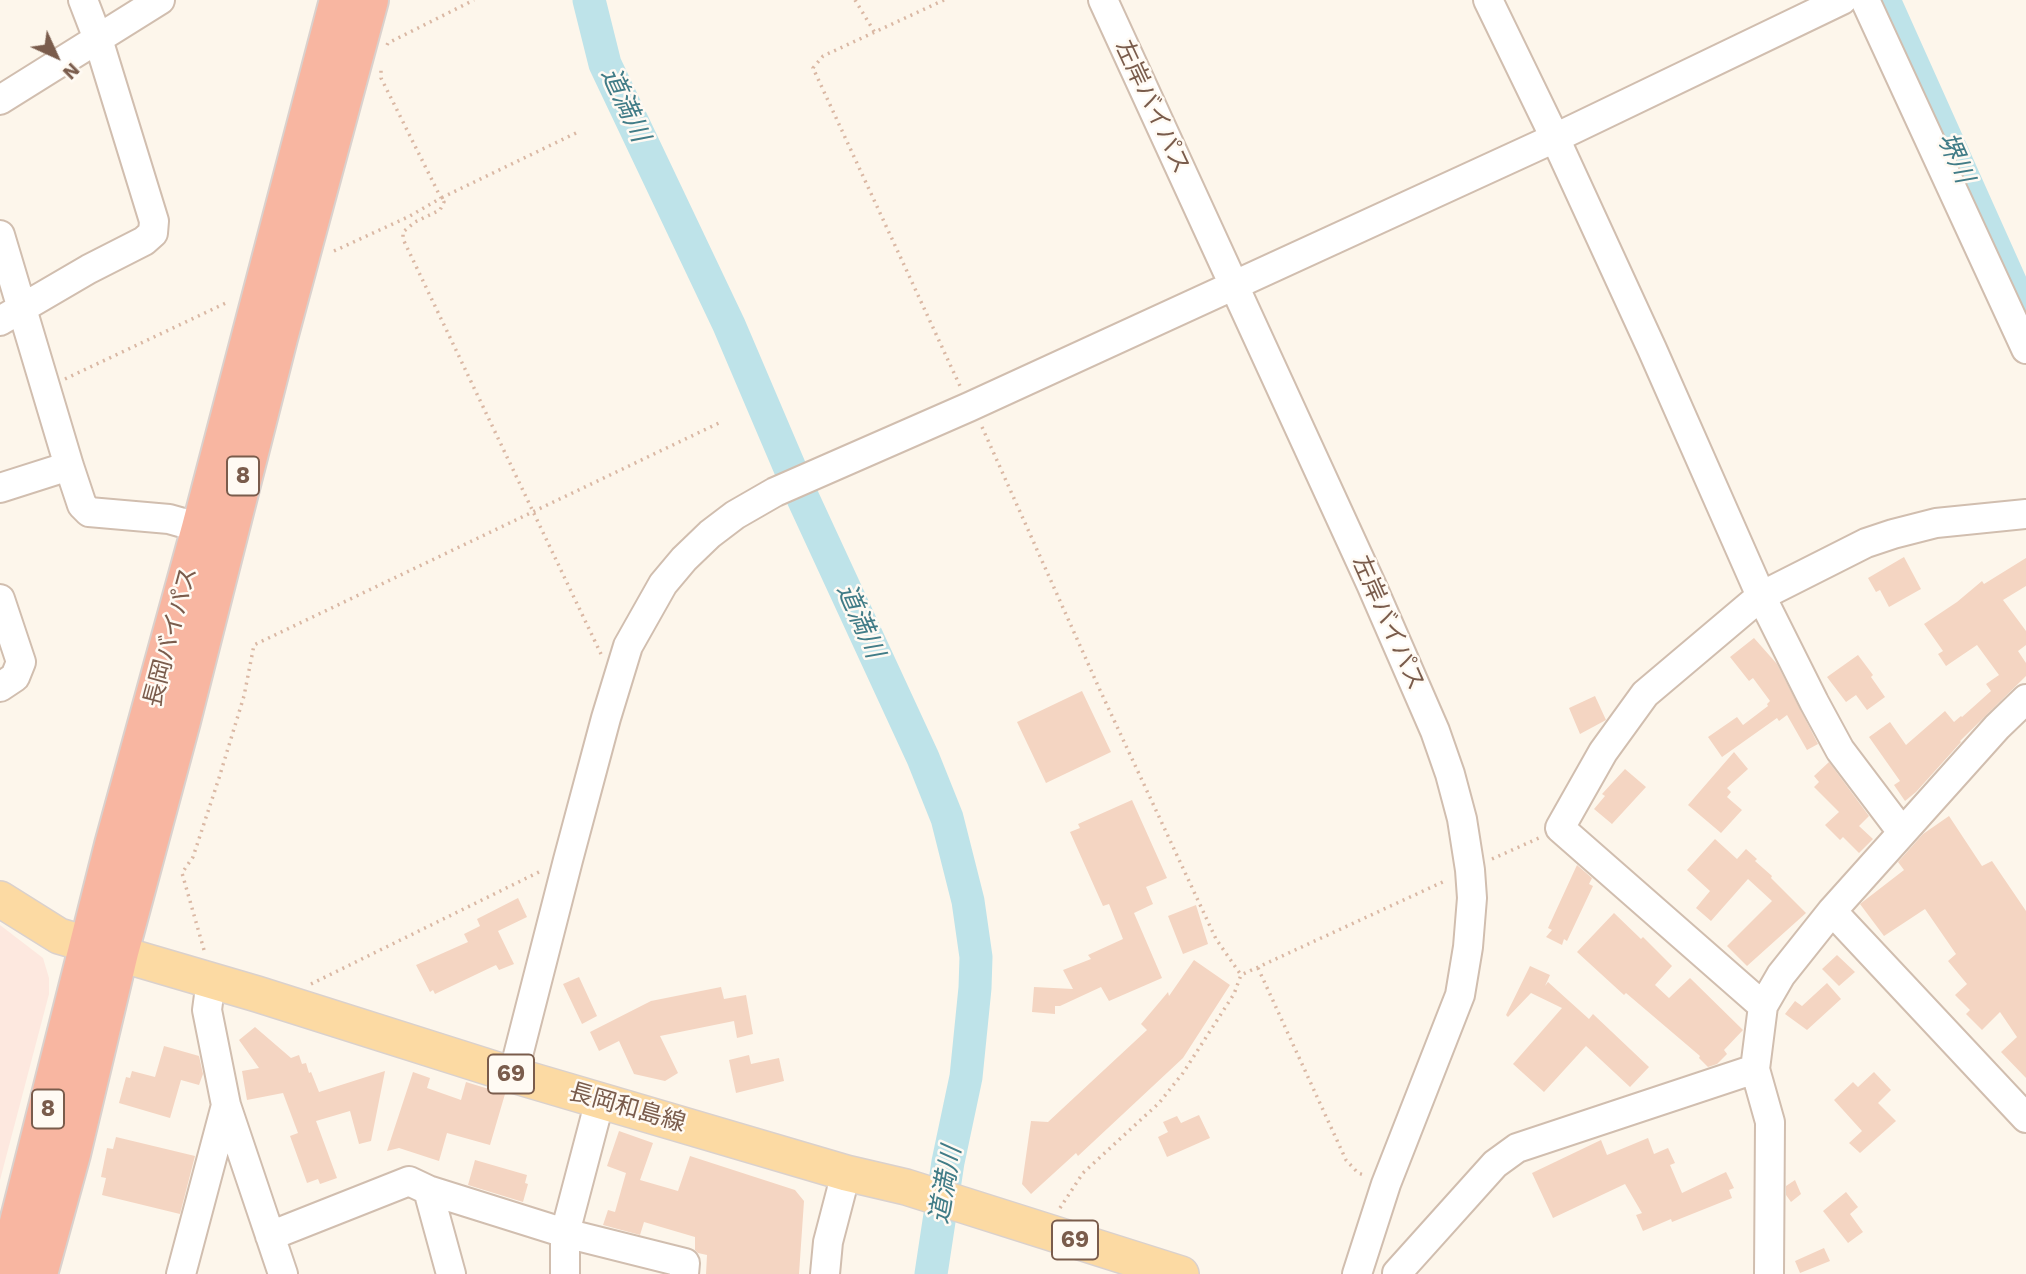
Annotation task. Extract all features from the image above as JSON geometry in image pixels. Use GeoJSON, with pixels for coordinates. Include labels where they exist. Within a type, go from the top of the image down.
{"type":"FeatureCollection","features":[{"type":"Feature","properties":{"kind":"highway","name":"長岡バイパス"},"geometry":{"type":"LineString","coordinates":[[38,1274],[71,1154],[104,948],[201,528],[339,0]]}},
{"type":"Feature","properties":{"kind":"highway","name":"長岡バイパス"},"geometry":{"type":"LineString","coordinates":[[6,1274],[104,948],[188,695],[278,338],[369,0]]}},
{"type":"Feature","properties":{"kind":"main road","name":"長岡和島線"},"geometry":{"type":"LineString","coordinates":[[0,899],[59,936],[204,978],[513,1075],[846,1173],[906,1187],[1181,1274]]}},
{"type":"Feature","properties":{"kind":"street"},"geometry":{"type":"LineString","coordinates":[[11,315],[89,269],[144,241],[153,233],[154,221],[98,39],[83,0]]}},
{"type":"Feature","properties":{"kind":"street"},"geometry":{"type":"LineString","coordinates":[[0,100],[160,0]]}},
{"type":"Feature","properties":{"kind":"street","name":"左岸バイパス"},"geometry":{"type":"LineString","coordinates":[[1103,0],[1371,584],[1435,731],[1459,808],[1472,898],[1460,995],[1386,1184],[1357,1274]]}},
{"type":"Feature","properties":{"kind":"street"},"geometry":{"type":"LineString","coordinates":[[1488,0],[1555,138],[1761,596],[1840,750],[1902,832]]}},
{"type":"Feature","properties":{"kind":"street"},"geometry":{"type":"LineString","coordinates":[[513,1075],[568,860],[628,646],[663,584],[684,558],[710,534],[735,515],[775,492],[969,407],[1555,138],[1842,0]]}},
{"type":"Feature","properties":{"kind":"street"},"geometry":{"type":"LineString","coordinates":[[1865,0],[2026,349]]}},
{"type":"Feature","properties":{"kind":"street"},"geometry":{"type":"LineString","coordinates":[[0,235],[11,315],[47,387],[82,505],[89,512],[169,519],[201,528]]}},
{"type":"Feature","properties":{"kind":"street"},"geometry":{"type":"LineString","coordinates":[[0,488],[69,466]]}},
{"type":"Feature","properties":{"kind":"street"},"geometry":{"type":"LineString","coordinates":[[1763,1006],[1560,828],[1604,752],[1645,694],[1761,596],[1866,543],[1893,534],[1936,523],[2026,514]]}},
{"type":"Feature","properties":{"kind":"street"},"geometry":{"type":"LineString","coordinates":[[0,599],[21,663],[15,677],[0,687]]}},
{"type":"Feature","properties":{"kind":"street"},"geometry":{"type":"LineString","coordinates":[[1769,1274],[1770,1122],[1755,1069],[1763,1006],[1782,975],[1832,911],[1997,727],[2026,699]]}},
{"type":"Feature","properties":{"kind":"street"},"geometry":{"type":"LineString","coordinates":[[1832,911],[2026,1118]]}},
{"type":"Feature","properties":{"kind":"street"},"geometry":{"type":"LineString","coordinates":[[204,978],[207,1010],[226,1104],[283,1274]]}},
{"type":"Feature","properties":{"kind":"street"},"geometry":{"type":"LineString","coordinates":[[1397,1273],[1495,1164],[1517,1148],[1755,1069]]}},
{"type":"Feature","properties":{"kind":"street"},"geometry":{"type":"LineString","coordinates":[[565,1274],[565,1233],[600,1100]]}},
{"type":"Feature","properties":{"kind":"street"},"geometry":{"type":"LineString","coordinates":[[181,1274],[226,1104]]}},
{"type":"Feature","properties":{"kind":"street"},"geometry":{"type":"LineString","coordinates":[[825,1274],[828,1242],[846,1173]]}},
{"type":"Feature","properties":{"kind":"street"},"geometry":{"type":"LineString","coordinates":[[270,1236],[409,1181],[428,1190],[565,1233],[685,1263],[684,1274]]}},
{"type":"Feature","properties":{"kind":"street"},"geometry":{"type":"LineString","coordinates":[[428,1190],[451,1274]]}},
{"type":"Feature","properties":{"kind":"path"},"geometry":{"type":"LineString","coordinates":[[384,54],[388,43],[474,0]]}},
{"type":"Feature","properties":{"kind":"path"},"geometry":{"type":"LineString","coordinates":[[855,0],[875,33]]}},
{"type":"Feature","properties":{"kind":"path"},"geometry":{"type":"LineString","coordinates":[[944,0],[823,56],[813,68],[969,407],[980,423],[1216,939],[1241,975]]}},
{"type":"Feature","properties":{"kind":"path"},"geometry":{"type":"LineString","coordinates":[[381,65],[381,78],[444,202],[440,210],[402,232],[403,239],[617,684]]}},
{"type":"Feature","properties":{"kind":"path"},"geometry":{"type":"LineString","coordinates":[[334,251],[576,133]]}},
{"type":"Feature","properties":{"kind":"path"},"geometry":{"type":"LineString","coordinates":[[47,387],[228,302]]}},
{"type":"Feature","properties":{"kind":"path"},"geometry":{"type":"LineString","coordinates":[[204,978],[205,953],[183,873],[193,857],[219,778],[244,696],[254,645],[721,422]]}},
{"type":"Feature","properties":{"kind":"path"},"geometry":{"type":"LineString","coordinates":[[1047,1231],[1083,1173],[1159,1102],[1183,1073],[1234,994],[1241,975],[1560,828]]}},
{"type":"Feature","properties":{"kind":"path"},"geometry":{"type":"LineString","coordinates":[[282,1002],[320,978],[523,879],[568,860]]}},
{"type":"Feature","properties":{"kind":"path"},"geometry":{"type":"LineString","coordinates":[[1258,968],[1346,1160],[1358,1172],[1386,1184]]}},
{"type":"Feature","properties":{"kind":"shaded area"},"geometry":{"type":"Polygon","coordinates":[[[0,925],[43,958],[49,978],[49,994],[0,1180],[0,925]]]}},
{"type":"Feature","properties":{"kind":"building"},"geometry":{"type":"Polygon","coordinates":[[[1904,557],[1921,589],[1889,607],[1880,590],[1876,592],[1868,578],[1904,557]]]}},
{"type":"Feature","properties":{"kind":"building"},"geometry":{"type":"Polygon","coordinates":[[[2026,558],[2026,586],[2003,600],[2026,631],[2026,645],[2018,651],[2026,663],[2026,676],[1960,741],[1905,801],[1894,785],[1900,781],[1869,737],[1890,722],[1906,745],[1945,711],[1954,722],[1962,717],[1991,691],[1986,684],[1999,675],[1977,645],[1946,666],[1938,654],[1943,651],[1924,624],[1982,581],[1984,584],[2026,558]]]}},
{"type":"Feature","properties":{"kind":"building"},"geometry":{"type":"Polygon","coordinates":[[[1754,638],[1777,664],[1818,744],[1807,750],[1787,715],[1779,721],[1777,718],[1722,757],[1708,737],[1737,717],[1743,725],[1768,706],[1770,701],[1753,678],[1749,681],[1730,657],[1754,638]]]}},
{"type":"Feature","properties":{"kind":"building"},"geometry":{"type":"Polygon","coordinates":[[[1858,655],[1885,697],[1867,710],[1856,695],[1846,702],[1827,677],[1858,655]]]}},
{"type":"Feature","properties":{"kind":"building"},"geometry":{"type":"Polygon","coordinates":[[[1082,691],[1111,752],[1046,783],[1017,722],[1082,691]]]}},
{"type":"Feature","properties":{"kind":"building"},"geometry":{"type":"Polygon","coordinates":[[[1595,696],[1606,720],[1580,734],[1569,708],[1595,696]]]}},
{"type":"Feature","properties":{"kind":"building"},"geometry":{"type":"Polygon","coordinates":[[[1734,752],[1748,769],[1727,788],[1731,792],[1727,797],[1742,810],[1721,833],[1688,805],[1734,752]]]}},
{"type":"Feature","properties":{"kind":"building"},"geometry":{"type":"Polygon","coordinates":[[[1829,762],[1869,816],[1859,826],[1873,839],[1859,853],[1843,837],[1840,840],[1825,825],[1839,812],[1814,787],[1819,782],[1814,776],[1829,762]]]}},
{"type":"Feature","properties":{"kind":"building"},"geometry":{"type":"Polygon","coordinates":[[[1625,769],[1646,787],[1612,824],[1594,809],[1605,796],[1602,794],[1625,769]]]}},
{"type":"Feature","properties":{"kind":"building"},"geometry":{"type":"Polygon","coordinates":[[[1132,800],[1167,878],[1146,887],[1153,904],[1134,913],[1162,978],[1109,1001],[1101,987],[1055,1006],[1055,1014],[1032,1012],[1034,987],[1073,989],[1063,970],[1091,959],[1088,955],[1123,939],[1109,904],[1103,906],[1070,832],[1080,828],[1078,824],[1132,800]]]}},
{"type":"Feature","properties":{"kind":"building"},"geometry":{"type":"Polygon","coordinates":[[[1949,816],[1982,866],[1992,861],[2026,911],[2026,1078],[2001,1052],[2017,1037],[2000,1012],[1982,1030],[1966,1014],[1970,1010],[1955,995],[1967,984],[1948,961],[1956,954],[1925,909],[1884,936],[1860,904],[1904,870],[1898,862],[1923,834],[1949,816]]]}},
{"type":"Feature","properties":{"kind":"building"},"geometry":{"type":"Polygon","coordinates":[[[1715,839],[1737,859],[1746,849],[1806,913],[1747,966],[1727,946],[1772,901],[1748,879],[1711,921],[1696,908],[1710,891],[1687,870],[1715,839]]]}},
{"type":"Feature","properties":{"kind":"building"},"geometry":{"type":"Polygon","coordinates":[[[1577,865],[1592,878],[1589,884],[1593,886],[1567,941],[1564,939],[1562,945],[1546,937],[1552,930],[1548,928],[1577,865]]]}},
{"type":"Feature","properties":{"kind":"building"},"geometry":{"type":"Polygon","coordinates":[[[518,898],[527,917],[498,931],[514,964],[499,970],[496,965],[435,994],[433,990],[430,992],[416,965],[468,942],[464,934],[480,926],[477,919],[518,898]]]}},
{"type":"Feature","properties":{"kind":"building"},"geometry":{"type":"Polygon","coordinates":[[[1196,905],[1208,944],[1183,954],[1168,916],[1196,905]]]}},
{"type":"Feature","properties":{"kind":"building"},"geometry":{"type":"Polygon","coordinates":[[[1614,913],[1672,966],[1655,985],[1669,998],[1690,978],[1743,1030],[1724,1050],[1727,1054],[1717,1064],[1708,1067],[1700,1056],[1626,993],[1624,995],[1577,952],[1614,913]]]}},
{"type":"Feature","properties":{"kind":"building"},"geometry":{"type":"Polygon","coordinates":[[[1837,955],[1855,972],[1839,986],[1822,969],[1837,955]]]}},
{"type":"Feature","properties":{"kind":"building"},"geometry":{"type":"Polygon","coordinates":[[[1194,960],[1230,985],[1183,1058],[1078,1156],[1076,1153],[1031,1194],[1022,1184],[1031,1121],[1048,1122],[1147,1030],[1141,1024],[1168,992],[1169,996],[1194,960]]]}},
{"type":"Feature","properties":{"kind":"building"},"geometry":{"type":"Polygon","coordinates":[[[1530,966],[1550,975],[1545,986],[1548,982],[1589,1019],[1593,1014],[1649,1067],[1630,1087],[1586,1046],[1544,1092],[1513,1064],[1562,1008],[1531,993],[1508,1017],[1506,1015],[1530,966]]]}},
{"type":"Feature","properties":{"kind":"building"},"geometry":{"type":"Polygon","coordinates":[[[579,977],[597,1016],[582,1024],[563,984],[579,977]]]}},
{"type":"Feature","properties":{"kind":"building"},"geometry":{"type":"Polygon","coordinates":[[[1827,983],[1841,999],[1807,1030],[1785,1014],[1795,1001],[1802,1006],[1827,983]]]}},
{"type":"Feature","properties":{"kind":"building"},"geometry":{"type":"Polygon","coordinates":[[[721,987],[724,999],[746,995],[753,1034],[737,1038],[734,1021],[660,1036],[678,1073],[665,1081],[634,1074],[619,1041],[599,1051],[590,1032],[651,1001],[721,987]]]}},
{"type":"Feature","properties":{"kind":"building"},"geometry":{"type":"Polygon","coordinates":[[[255,1027],[291,1058],[299,1055],[302,1064],[306,1063],[309,1073],[311,1072],[319,1092],[385,1071],[371,1141],[359,1144],[350,1111],[316,1121],[337,1178],[320,1184],[318,1179],[307,1183],[290,1136],[298,1133],[283,1093],[247,1100],[242,1071],[259,1068],[239,1040],[255,1027]]]}},
{"type":"Feature","properties":{"kind":"building"},"geometry":{"type":"Polygon","coordinates":[[[164,1046],[199,1056],[203,1074],[199,1085],[181,1080],[170,1118],[119,1103],[126,1077],[130,1078],[132,1071],[155,1077],[164,1046]]]}},
{"type":"Feature","properties":{"kind":"building"},"geometry":{"type":"Polygon","coordinates":[[[749,1055],[751,1064],[779,1058],[784,1081],[736,1093],[729,1060],[749,1055]]]}},
{"type":"Feature","properties":{"kind":"building"},"geometry":{"type":"Polygon","coordinates":[[[413,1072],[430,1078],[427,1088],[461,1100],[466,1082],[505,1094],[490,1145],[447,1133],[439,1161],[399,1148],[387,1151],[413,1072]]]}},
{"type":"Feature","properties":{"kind":"building"},"geometry":{"type":"Polygon","coordinates":[[[1874,1072],[1891,1090],[1878,1103],[1896,1121],[1860,1153],[1849,1143],[1862,1131],[1834,1100],[1853,1082],[1858,1087],[1874,1072]]]}},
{"type":"Feature","properties":{"kind":"building"},"geometry":{"type":"Polygon","coordinates":[[[1199,1115],[1210,1138],[1167,1157],[1158,1137],[1168,1132],[1163,1122],[1177,1116],[1181,1123],[1199,1115]]]}},
{"type":"Feature","properties":{"kind":"building"},"geometry":{"type":"Polygon","coordinates":[[[619,1131],[653,1143],[640,1180],[678,1191],[690,1156],[795,1190],[804,1201],[799,1274],[706,1274],[707,1255],[695,1250],[695,1237],[644,1222],[640,1235],[603,1225],[608,1210],[615,1212],[626,1173],[607,1166],[619,1131]]]}},
{"type":"Feature","properties":{"kind":"building"},"geometry":{"type":"Polygon","coordinates":[[[116,1137],[195,1156],[180,1214],[102,1195],[106,1178],[101,1177],[107,1148],[113,1149],[116,1137]]]}},
{"type":"Feature","properties":{"kind":"building"},"geometry":{"type":"Polygon","coordinates":[[[1648,1138],[1654,1154],[1668,1148],[1675,1163],[1670,1165],[1682,1193],[1726,1172],[1734,1188],[1729,1190],[1732,1198],[1643,1231],[1636,1215],[1642,1213],[1625,1184],[1553,1218],[1532,1173],[1601,1140],[1607,1155],[1648,1138]]]}},
{"type":"Feature","properties":{"kind":"building"},"geometry":{"type":"Polygon","coordinates":[[[475,1160],[527,1175],[525,1183],[528,1184],[523,1202],[468,1185],[475,1160]]]}},
{"type":"Feature","properties":{"kind":"building"},"geometry":{"type":"Polygon","coordinates":[[[1795,1180],[1801,1194],[1791,1202],[1786,1195],[1786,1186],[1795,1180]]]}},
{"type":"Feature","properties":{"kind":"building"},"geometry":{"type":"Polygon","coordinates":[[[1846,1192],[1858,1207],[1850,1214],[1863,1232],[1848,1243],[1823,1211],[1846,1192]]]}},
{"type":"Feature","properties":{"kind":"building"},"geometry":{"type":"Polygon","coordinates":[[[1824,1248],[1830,1261],[1800,1273],[1795,1261],[1824,1248]]]}},
{"type":"Feature","properties":{"kind":"waterway","name":"道満川"},"geometry":{"type":"LineString","coordinates":[[589,0],[605,64],[729,325],[801,494],[923,758],[947,818],[968,901],[976,957],[975,988],[966,1077],[948,1162],[931,1274]]}},
{"type":"Feature","properties":{"kind":"waterway","name":"堺川"},"geometry":{"type":"LineString","coordinates":[[1884,0],[2026,317]]}}]}
